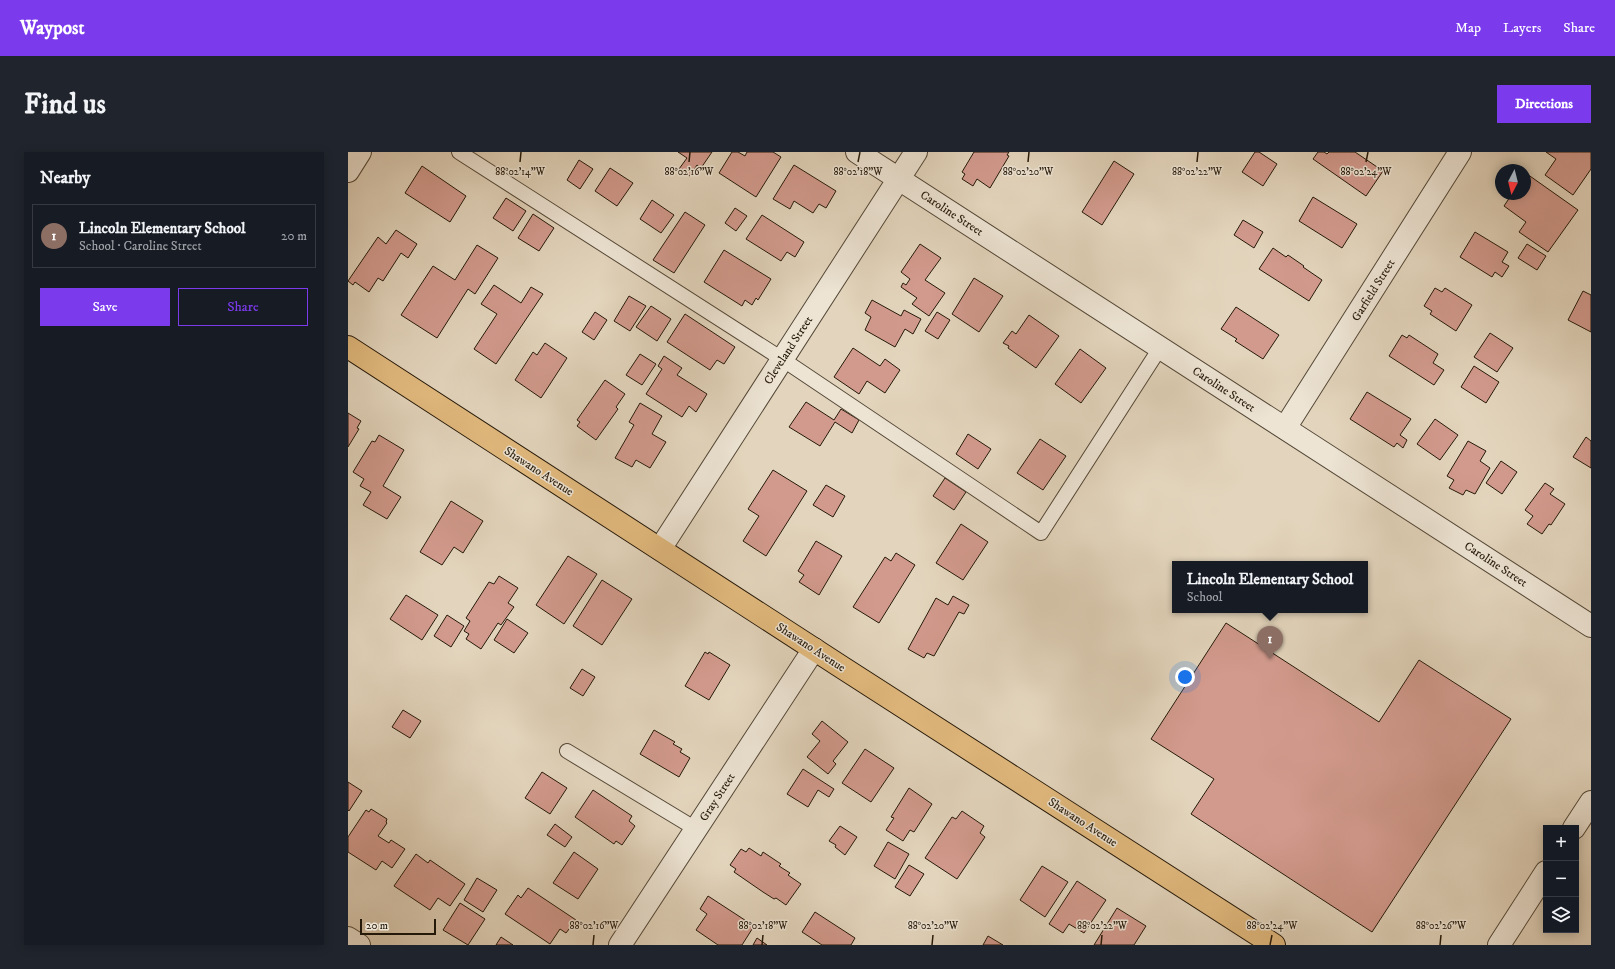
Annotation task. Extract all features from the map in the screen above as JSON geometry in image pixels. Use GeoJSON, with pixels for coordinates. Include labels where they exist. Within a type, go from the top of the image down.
{"type":"FeatureCollection","features":[{"type":"Feature","properties":{"kind":"main road","name":"Shawano Avenue"},"geometry":{"type":"LineString","coordinates":[[348,347],[1274,945]]}},
{"type":"Feature","properties":{"kind":"street"},"geometry":{"type":"LineString","coordinates":[[348,170],[360,152]]}},
{"type":"Feature","properties":{"kind":"street","name":"Caroline Street"},"geometry":{"type":"LineString","coordinates":[[857,152],[1591,626]]}},
{"type":"Feature","properties":{"kind":"street","name":"Cleveland Street"},"geometry":{"type":"LineString","coordinates":[[660,549],[916,152]]}},
{"type":"Feature","properties":{"kind":"street","name":"Garfield Street"},"geometry":{"type":"LineString","coordinates":[[1285,428],[1460,152]]}},
{"type":"Feature","properties":{"kind":"street","name":"Gray Street"},"geometry":{"type":"LineString","coordinates":[[620,945],[814,649]]}},
{"type":"Feature","properties":{"kind":"street"},"geometry":{"type":"LineString","coordinates":[[1576,825],[1591,802]]}},
{"type":"Feature","properties":{"kind":"street"},"geometry":{"type":"LineString","coordinates":[[1499,945],[1543,877]]}},
{"type":"Feature","properties":{"kind":"street"},"geometry":{"type":"LineString","coordinates":[[348,938],[359,945]]}},
{"type":"Feature","properties":{"kind":"lane"},"geometry":{"type":"LineString","coordinates":[[459,152],[782,359],[1041,533],[1160,348]]}},
{"type":"Feature","properties":{"kind":"lane"},"geometry":{"type":"LineString","coordinates":[[566,751],[696,829]]}},
{"type":"Feature","properties":{"kind":"building"},"geometry":{"type":"Polygon","coordinates":[[[678,152],[712,152],[701,168],[697,165],[690,176],[679,169],[687,158],[678,152]]]}},
{"type":"Feature","properties":{"kind":"building"},"geometry":{"type":"Polygon","coordinates":[[[732,152],[738,152],[745,156],[747,152],[773,152],[781,157],[756,197],[719,173],[732,152]]]}},
{"type":"Feature","properties":{"kind":"building"},"geometry":{"type":"Polygon","coordinates":[[[974,152],[1009,152],[1007,155],[1009,156],[990,188],[977,179],[973,186],[962,179],[965,174],[962,172],[974,152]]]}},
{"type":"Feature","properties":{"kind":"building"},"geometry":{"type":"Polygon","coordinates":[[[1255,152],[1259,152],[1277,164],[1263,186],[1242,172],[1255,152]]]}},
{"type":"Feature","properties":{"kind":"building"},"geometry":{"type":"Polygon","coordinates":[[[1318,152],[1324,152],[1327,154],[1329,152],[1355,152],[1383,171],[1366,196],[1313,159],[1318,152]]]}},
{"type":"Feature","properties":{"kind":"building"},"geometry":{"type":"Polygon","coordinates":[[[1546,152],[1591,152],[1591,169],[1573,195],[1545,175],[1556,159],[1546,152]]]}},
{"type":"Feature","properties":{"kind":"building"},"geometry":{"type":"Polygon","coordinates":[[[579,160],[593,169],[580,189],[567,180],[579,160]]]}},
{"type":"Feature","properties":{"kind":"building"},"geometry":{"type":"Polygon","coordinates":[[[1114,161],[1134,174],[1102,225],[1082,212],[1114,161]]]}},
{"type":"Feature","properties":{"kind":"building"},"geometry":{"type":"Polygon","coordinates":[[[794,165],[836,191],[826,208],[819,204],[813,213],[794,201],[790,209],[773,199],[794,165]]]}},
{"type":"Feature","properties":{"kind":"building"},"geometry":{"type":"Polygon","coordinates":[[[422,166],[466,196],[450,222],[405,193],[422,166]]]}},
{"type":"Feature","properties":{"kind":"building"},"geometry":{"type":"Polygon","coordinates":[[[610,168],[633,183],[617,206],[595,191],[610,168]]]}},
{"type":"Feature","properties":{"kind":"building"},"geometry":{"type":"Polygon","coordinates":[[[1531,177],[1578,210],[1548,252],[1519,232],[1526,222],[1504,206],[1508,200],[1531,200],[1531,177]]]}},
{"type":"Feature","properties":{"kind":"building"},"geometry":{"type":"Polygon","coordinates":[[[1313,197],[1357,224],[1342,248],[1299,221],[1313,197]]]}},
{"type":"Feature","properties":{"kind":"building"},"geometry":{"type":"Polygon","coordinates":[[[506,198],[526,211],[513,231],[493,218],[506,198]]]}},
{"type":"Feature","properties":{"kind":"building"},"geometry":{"type":"Polygon","coordinates":[[[652,200],[674,215],[661,233],[640,219],[652,200]]]}},
{"type":"Feature","properties":{"kind":"building"},"geometry":{"type":"Polygon","coordinates":[[[735,208],[747,216],[736,231],[725,223],[735,208]]]}},
{"type":"Feature","properties":{"kind":"building"},"geometry":{"type":"Polygon","coordinates":[[[685,212],[705,225],[674,273],[653,260],[685,212]]]}},
{"type":"Feature","properties":{"kind":"building"},"geometry":{"type":"Polygon","coordinates":[[[533,214],[554,228],[539,251],[518,238],[533,214]]]}},
{"type":"Feature","properties":{"kind":"building"},"geometry":{"type":"Polygon","coordinates":[[[762,215],[804,242],[795,257],[787,252],[781,261],[746,239],[762,215]]]}},
{"type":"Feature","properties":{"kind":"building"},"geometry":{"type":"Polygon","coordinates":[[[1243,220],[1263,232],[1254,248],[1234,235],[1243,220]]]}},
{"type":"Feature","properties":{"kind":"building"},"geometry":{"type":"Polygon","coordinates":[[[396,230],[417,244],[408,258],[401,253],[383,281],[378,278],[369,292],[355,282],[353,285],[348,281],[378,237],[386,244],[396,230]]]}},
{"type":"Feature","properties":{"kind":"building"},"geometry":{"type":"Polygon","coordinates":[[[1475,232],[1508,252],[1502,262],[1509,266],[1502,277],[1495,272],[1492,277],[1460,257],[1475,232]]]}},
{"type":"Feature","properties":{"kind":"building"},"geometry":{"type":"Polygon","coordinates":[[[920,244],[941,258],[925,280],[945,293],[929,316],[912,304],[917,298],[901,287],[903,283],[906,285],[910,279],[901,272],[920,244]]]}},
{"type":"Feature","properties":{"kind":"building"},"geometry":{"type":"Polygon","coordinates":[[[1527,244],[1546,256],[1537,270],[1518,258],[1527,244]]]}},
{"type":"Feature","properties":{"kind":"building"},"geometry":{"type":"Polygon","coordinates":[[[477,245],[498,258],[475,294],[468,289],[437,338],[401,315],[433,266],[455,280],[477,245]]]}},
{"type":"Feature","properties":{"kind":"building"},"geometry":{"type":"Polygon","coordinates":[[[1273,248],[1286,257],[1288,255],[1322,280],[1309,301],[1259,269],[1273,248]]]}},
{"type":"Feature","properties":{"kind":"building"},"geometry":{"type":"Polygon","coordinates":[[[724,250],[771,279],[758,300],[756,298],[752,305],[745,300],[742,306],[704,282],[724,250]]]}},
{"type":"Feature","properties":{"kind":"building"},"geometry":{"type":"Polygon","coordinates":[[[974,278],[1003,296],[979,332],[952,314],[974,278]]]}},
{"type":"Feature","properties":{"kind":"building"},"geometry":{"type":"Polygon","coordinates":[[[494,285],[521,303],[531,287],[543,294],[496,364],[474,349],[497,314],[481,304],[494,285]]]}},
{"type":"Feature","properties":{"kind":"building"},"geometry":{"type":"Polygon","coordinates":[[[1435,288],[1442,292],[1445,288],[1472,305],[1456,331],[1430,314],[1432,311],[1424,306],[1435,288]]]}},
{"type":"Feature","properties":{"kind":"building"},"geometry":{"type":"Polygon","coordinates":[[[1583,291],[1591,295],[1591,332],[1568,320],[1583,291]]]}},
{"type":"Feature","properties":{"kind":"building"},"geometry":{"type":"Polygon","coordinates":[[[629,296],[646,306],[630,331],[614,321],[629,296]]]}},
{"type":"Feature","properties":{"kind":"building"},"geometry":{"type":"Polygon","coordinates":[[[872,300],[901,316],[904,310],[921,319],[913,334],[905,329],[895,347],[865,330],[871,317],[865,313],[872,300]]]}},
{"type":"Feature","properties":{"kind":"building"},"geometry":{"type":"Polygon","coordinates":[[[651,306],[671,319],[657,341],[636,327],[651,306]]]}},
{"type":"Feature","properties":{"kind":"building"},"geometry":{"type":"Polygon","coordinates":[[[1236,307],[1279,335],[1263,359],[1235,341],[1237,339],[1221,329],[1236,307]]]}},
{"type":"Feature","properties":{"kind":"building"},"geometry":{"type":"Polygon","coordinates":[[[595,312],[607,320],[594,340],[582,332],[595,312]]]}},
{"type":"Feature","properties":{"kind":"building"},"geometry":{"type":"Polygon","coordinates":[[[937,312],[950,320],[938,339],[925,331],[937,312]]]}},
{"type":"Feature","properties":{"kind":"building"},"geometry":{"type":"Polygon","coordinates":[[[685,314],[735,347],[724,364],[717,360],[710,370],[667,342],[685,314]]]}},
{"type":"Feature","properties":{"kind":"building"},"geometry":{"type":"Polygon","coordinates":[[[1029,315],[1059,336],[1036,368],[1008,348],[1009,346],[1003,343],[1012,331],[1016,334],[1029,315]]]}},
{"type":"Feature","properties":{"kind":"building"},"geometry":{"type":"Polygon","coordinates":[[[1490,333],[1513,348],[1497,372],[1474,357],[1490,333]]]}},
{"type":"Feature","properties":{"kind":"building"},"geometry":{"type":"Polygon","coordinates":[[[1402,335],[1407,338],[1409,335],[1438,354],[1433,363],[1444,370],[1434,385],[1389,356],[1402,335]]]}},
{"type":"Feature","properties":{"kind":"building"},"geometry":{"type":"Polygon","coordinates":[[[545,343],[567,358],[541,398],[515,380],[533,352],[537,355],[545,343]]]}},
{"type":"Feature","properties":{"kind":"building"},"geometry":{"type":"Polygon","coordinates":[[[853,348],[880,366],[885,359],[900,370],[885,393],[867,381],[859,394],[834,377],[853,348]]]}},
{"type":"Feature","properties":{"kind":"building"},"geometry":{"type":"Polygon","coordinates":[[[1080,349],[1106,368],[1081,403],[1055,384],[1080,349]]]}},
{"type":"Feature","properties":{"kind":"building"},"geometry":{"type":"Polygon","coordinates":[[[640,354],[656,364],[642,385],[626,375],[640,354]]]}},
{"type":"Feature","properties":{"kind":"building"},"geometry":{"type":"Polygon","coordinates":[[[664,356],[682,368],[677,375],[707,394],[696,412],[689,406],[682,417],[646,394],[662,369],[658,366],[664,356]]]}},
{"type":"Feature","properties":{"kind":"building"},"geometry":{"type":"Polygon","coordinates":[[[1474,366],[1499,382],[1486,403],[1461,387],[1474,366]]]}},
{"type":"Feature","properties":{"kind":"building"},"geometry":{"type":"Polygon","coordinates":[[[605,380],[625,394],[616,407],[618,409],[596,440],[577,426],[580,422],[577,420],[605,380]]]}},
{"type":"Feature","properties":{"kind":"building"},"geometry":{"type":"Polygon","coordinates":[[[1367,392],[1411,419],[1400,435],[1407,440],[1403,448],[1397,443],[1394,447],[1350,419],[1367,392]]]}},
{"type":"Feature","properties":{"kind":"building"},"geometry":{"type":"Polygon","coordinates":[[[806,402],[834,420],[841,409],[859,420],[852,433],[835,422],[820,446],[789,427],[806,402]]]}},
{"type":"Feature","properties":{"kind":"building"},"geometry":{"type":"Polygon","coordinates":[[[640,403],[662,416],[652,434],[666,442],[650,468],[636,460],[632,467],[615,458],[634,425],[629,422],[640,403]]]}},
{"type":"Feature","properties":{"kind":"building"},"geometry":{"type":"Polygon","coordinates":[[[348,413],[361,421],[357,428],[359,429],[348,447],[348,413]]]}},
{"type":"Feature","properties":{"kind":"building"},"geometry":{"type":"Polygon","coordinates":[[[1435,419],[1458,435],[1440,460],[1417,444],[1435,419]]]}},
{"type":"Feature","properties":{"kind":"building"},"geometry":{"type":"Polygon","coordinates":[[[968,434],[991,449],[978,469],[956,454],[968,434]]]}},
{"type":"Feature","properties":{"kind":"building"},"geometry":{"type":"Polygon","coordinates":[[[379,435],[404,450],[383,486],[401,497],[387,519],[363,505],[371,492],[360,486],[364,479],[353,472],[372,441],[375,442],[379,435]]]}},
{"type":"Feature","properties":{"kind":"building"},"geometry":{"type":"Polygon","coordinates":[[[1586,437],[1591,441],[1591,468],[1573,457],[1586,437]]]}},
{"type":"Feature","properties":{"kind":"building"},"geometry":{"type":"Polygon","coordinates":[[[1040,439],[1066,456],[1043,490],[1017,473],[1040,439]]]}},
{"type":"Feature","properties":{"kind":"building"},"geometry":{"type":"Polygon","coordinates":[[[1468,441],[1486,451],[1480,461],[1490,468],[1475,494],[1466,490],[1463,495],[1449,488],[1454,480],[1447,476],[1468,441]]]}},
{"type":"Feature","properties":{"kind":"building"},"geometry":{"type":"Polygon","coordinates":[[[1501,461],[1517,472],[1502,494],[1486,483],[1501,461]]]}},
{"type":"Feature","properties":{"kind":"building"},"geometry":{"type":"Polygon","coordinates":[[[773,470],[807,491],[766,556],[743,541],[759,516],[748,509],[773,470]]]}},
{"type":"Feature","properties":{"kind":"building"},"geometry":{"type":"Polygon","coordinates":[[[945,478],[966,492],[954,510],[933,496],[945,478]]]}},
{"type":"Feature","properties":{"kind":"building"},"geometry":{"type":"Polygon","coordinates":[[[1545,483],[1554,489],[1550,494],[1565,504],[1551,525],[1549,524],[1542,534],[1527,524],[1533,516],[1525,510],[1545,483]]]}},
{"type":"Feature","properties":{"kind":"building"},"geometry":{"type":"Polygon","coordinates":[[[826,485],[845,496],[833,517],[813,505],[826,485]]]}},
{"type":"Feature","properties":{"kind":"building"},"geometry":{"type":"Polygon","coordinates":[[[451,501],[483,521],[463,553],[454,547],[442,565],[420,552],[451,501]]]}},
{"type":"Feature","properties":{"kind":"building"},"geometry":{"type":"Polygon","coordinates":[[[961,524],[988,542],[963,580],[936,563],[961,524]]]}},
{"type":"Feature","properties":{"kind":"building"},"geometry":{"type":"Polygon","coordinates":[[[816,541],[842,556],[819,595],[799,582],[804,575],[798,571],[816,541]]]}},
{"type":"Feature","properties":{"kind":"building"},"geometry":{"type":"Polygon","coordinates":[[[896,553],[915,565],[879,623],[853,607],[885,557],[891,561],[896,553]]]}},
{"type":"Feature","properties":{"kind":"building"},"geometry":{"type":"Polygon","coordinates":[[[568,556],[597,574],[564,624],[536,605],[568,556]]]}},
{"type":"Feature","properties":{"kind":"building"},"geometry":{"type":"Polygon","coordinates":[[[499,576],[518,588],[508,603],[514,607],[501,625],[498,623],[481,649],[466,639],[469,634],[464,631],[470,621],[466,618],[489,582],[494,584],[499,576]]]}},
{"type":"Feature","properties":{"kind":"building"},"geometry":{"type":"Polygon","coordinates":[[[602,580],[632,599],[602,645],[573,626],[602,580]]]}},
{"type":"Feature","properties":{"kind":"building"},"geometry":{"type":"Polygon","coordinates":[[[406,595],[438,615],[422,640],[390,619],[406,595]]]}},
{"type":"Feature","properties":{"kind":"building"},"geometry":{"type":"Polygon","coordinates":[[[953,596],[969,605],[964,614],[959,612],[934,656],[927,653],[924,658],[908,649],[936,598],[948,605],[953,596]]]}},
{"type":"Feature","properties":{"kind":"building"},"geometry":{"type":"Polygon","coordinates":[[[447,615],[464,626],[451,647],[434,636],[447,615]]]}},
{"type":"Feature","properties":{"kind":"building"},"geometry":{"type":"Polygon","coordinates":[[[507,619],[528,633],[514,653],[494,640],[507,619]]]}},
{"type":"Feature","properties":{"kind":"building"},"geometry":{"type":"Polygon","coordinates":[[[1226,623],[1379,722],[1419,660],[1511,719],[1372,932],[1191,814],[1214,779],[1151,739],[1226,623]]]}},
{"type":"Feature","properties":{"kind":"building"},"geometry":{"type":"Polygon","coordinates":[[[705,652],[708,654],[709,652],[730,665],[709,700],[685,686],[705,652]]]}},
{"type":"Feature","properties":{"kind":"building"},"geometry":{"type":"Polygon","coordinates":[[[582,669],[595,677],[583,696],[570,688],[582,669]]]}},
{"type":"Feature","properties":{"kind":"building"},"geometry":{"type":"Polygon","coordinates":[[[403,710],[421,721],[410,738],[392,727],[403,710]]]}},
{"type":"Feature","properties":{"kind":"building"},"geometry":{"type":"Polygon","coordinates":[[[822,721],[848,742],[833,761],[836,764],[828,774],[807,757],[820,741],[812,734],[822,721]]]}},
{"type":"Feature","properties":{"kind":"building"},"geometry":{"type":"Polygon","coordinates":[[[654,730],[675,742],[673,744],[682,749],[680,752],[690,758],[679,777],[640,754],[654,730]]]}},
{"type":"Feature","properties":{"kind":"building"},"geometry":{"type":"Polygon","coordinates":[[[865,749],[894,768],[871,802],[842,783],[865,749]]]}},
{"type":"Feature","properties":{"kind":"building"},"geometry":{"type":"Polygon","coordinates":[[[803,769],[834,789],[829,797],[818,790],[808,807],[787,794],[803,769]]]}},
{"type":"Feature","properties":{"kind":"building"},"geometry":{"type":"Polygon","coordinates":[[[542,772],[567,788],[550,814],[525,798],[542,772]]]}},
{"type":"Feature","properties":{"kind":"building"},"geometry":{"type":"Polygon","coordinates":[[[348,782],[362,791],[349,811],[348,810],[348,782]]]}},
{"type":"Feature","properties":{"kind":"building"},"geometry":{"type":"Polygon","coordinates":[[[909,788],[932,804],[914,832],[910,830],[903,841],[886,830],[894,818],[891,817],[909,788]]]}},
{"type":"Feature","properties":{"kind":"building"},"geometry":{"type":"Polygon","coordinates":[[[593,790],[632,816],[629,821],[635,826],[622,845],[616,841],[614,844],[575,817],[593,790]]]}},
{"type":"Feature","properties":{"kind":"building"},"geometry":{"type":"Polygon","coordinates":[[[371,809],[387,819],[387,823],[378,836],[389,843],[391,840],[405,849],[392,868],[382,861],[376,870],[348,852],[348,837],[366,810],[369,812],[371,809]]]}},
{"type":"Feature","properties":{"kind":"building"},"geometry":{"type":"Polygon","coordinates":[[[962,811],[984,826],[980,833],[985,837],[957,879],[925,858],[952,817],[956,819],[962,811]]]}},
{"type":"Feature","properties":{"kind":"building"},"geometry":{"type":"Polygon","coordinates":[[[555,824],[572,837],[565,847],[547,835],[555,824]]]}},
{"type":"Feature","properties":{"kind":"building"},"geometry":{"type":"Polygon","coordinates":[[[840,826],[857,837],[845,855],[835,847],[836,845],[829,841],[840,826]]]}},
{"type":"Feature","properties":{"kind":"building"},"geometry":{"type":"Polygon","coordinates":[[[888,842],[909,854],[895,879],[874,866],[888,842]]]}},
{"type":"Feature","properties":{"kind":"building"},"geometry":{"type":"Polygon","coordinates":[[[749,848],[761,856],[763,852],[781,864],[779,866],[790,873],[788,875],[801,884],[786,905],[776,898],[774,899],[734,872],[736,869],[730,865],[741,849],[746,852],[749,848]]]}},
{"type":"Feature","properties":{"kind":"building"},"geometry":{"type":"Polygon","coordinates":[[[574,852],[598,869],[578,899],[553,883],[574,852]]]}},
{"type":"Feature","properties":{"kind":"building"},"geometry":{"type":"Polygon","coordinates":[[[416,854],[428,863],[430,860],[465,884],[450,906],[438,898],[430,910],[394,886],[416,854]]]}},
{"type":"Feature","properties":{"kind":"building"},"geometry":{"type":"Polygon","coordinates":[[[909,865],[924,874],[910,896],[895,887],[909,865]]]}},
{"type":"Feature","properties":{"kind":"building"},"geometry":{"type":"Polygon","coordinates":[[[1042,866],[1068,882],[1045,917],[1020,900],[1042,866]]]}},
{"type":"Feature","properties":{"kind":"building"},"geometry":{"type":"Polygon","coordinates":[[[477,878],[497,890],[483,912],[464,900],[477,878]]]}},
{"type":"Feature","properties":{"kind":"building"},"geometry":{"type":"Polygon","coordinates":[[[1077,881],[1106,900],[1084,933],[1069,924],[1063,933],[1049,924],[1077,881]]]}},
{"type":"Feature","properties":{"kind":"building"},"geometry":{"type":"Polygon","coordinates":[[[528,888],[576,920],[566,933],[560,929],[550,944],[505,914],[518,895],[521,898],[528,888]]]}},
{"type":"Feature","properties":{"kind":"building"},"geometry":{"type":"Polygon","coordinates":[[[708,896],[754,926],[742,945],[718,945],[696,930],[707,914],[700,909],[708,896]]]}},
{"type":"Feature","properties":{"kind":"building"},"geometry":{"type":"Polygon","coordinates":[[[460,903],[485,919],[468,945],[443,930],[460,903]]]}},
{"type":"Feature","properties":{"kind":"building"},"geometry":{"type":"Polygon","coordinates":[[[1117,908],[1146,926],[1134,945],[1094,945],[1117,908]]]}},
{"type":"Feature","properties":{"kind":"building"},"geometry":{"type":"Polygon","coordinates":[[[815,912],[855,938],[851,945],[822,945],[802,932],[815,912]]]}},
{"type":"Feature","properties":{"kind":"building"},"geometry":{"type":"Polygon","coordinates":[[[988,936],[1003,945],[983,945],[988,936]]]}},
{"type":"Feature","properties":{"kind":"building"},"geometry":{"type":"Polygon","coordinates":[[[501,937],[513,945],[496,945],[501,937]]]}},
{"type":"Feature","properties":{"kind":"building"},"geometry":{"type":"Polygon","coordinates":[[[757,938],[767,945],[753,945],[757,938]]]}},
{"type":"Feature","properties":{"kind":"place","name":"Lincoln Elementary School"},"geometry":{"type":"Point","coordinates":[1270,659]}}]}
